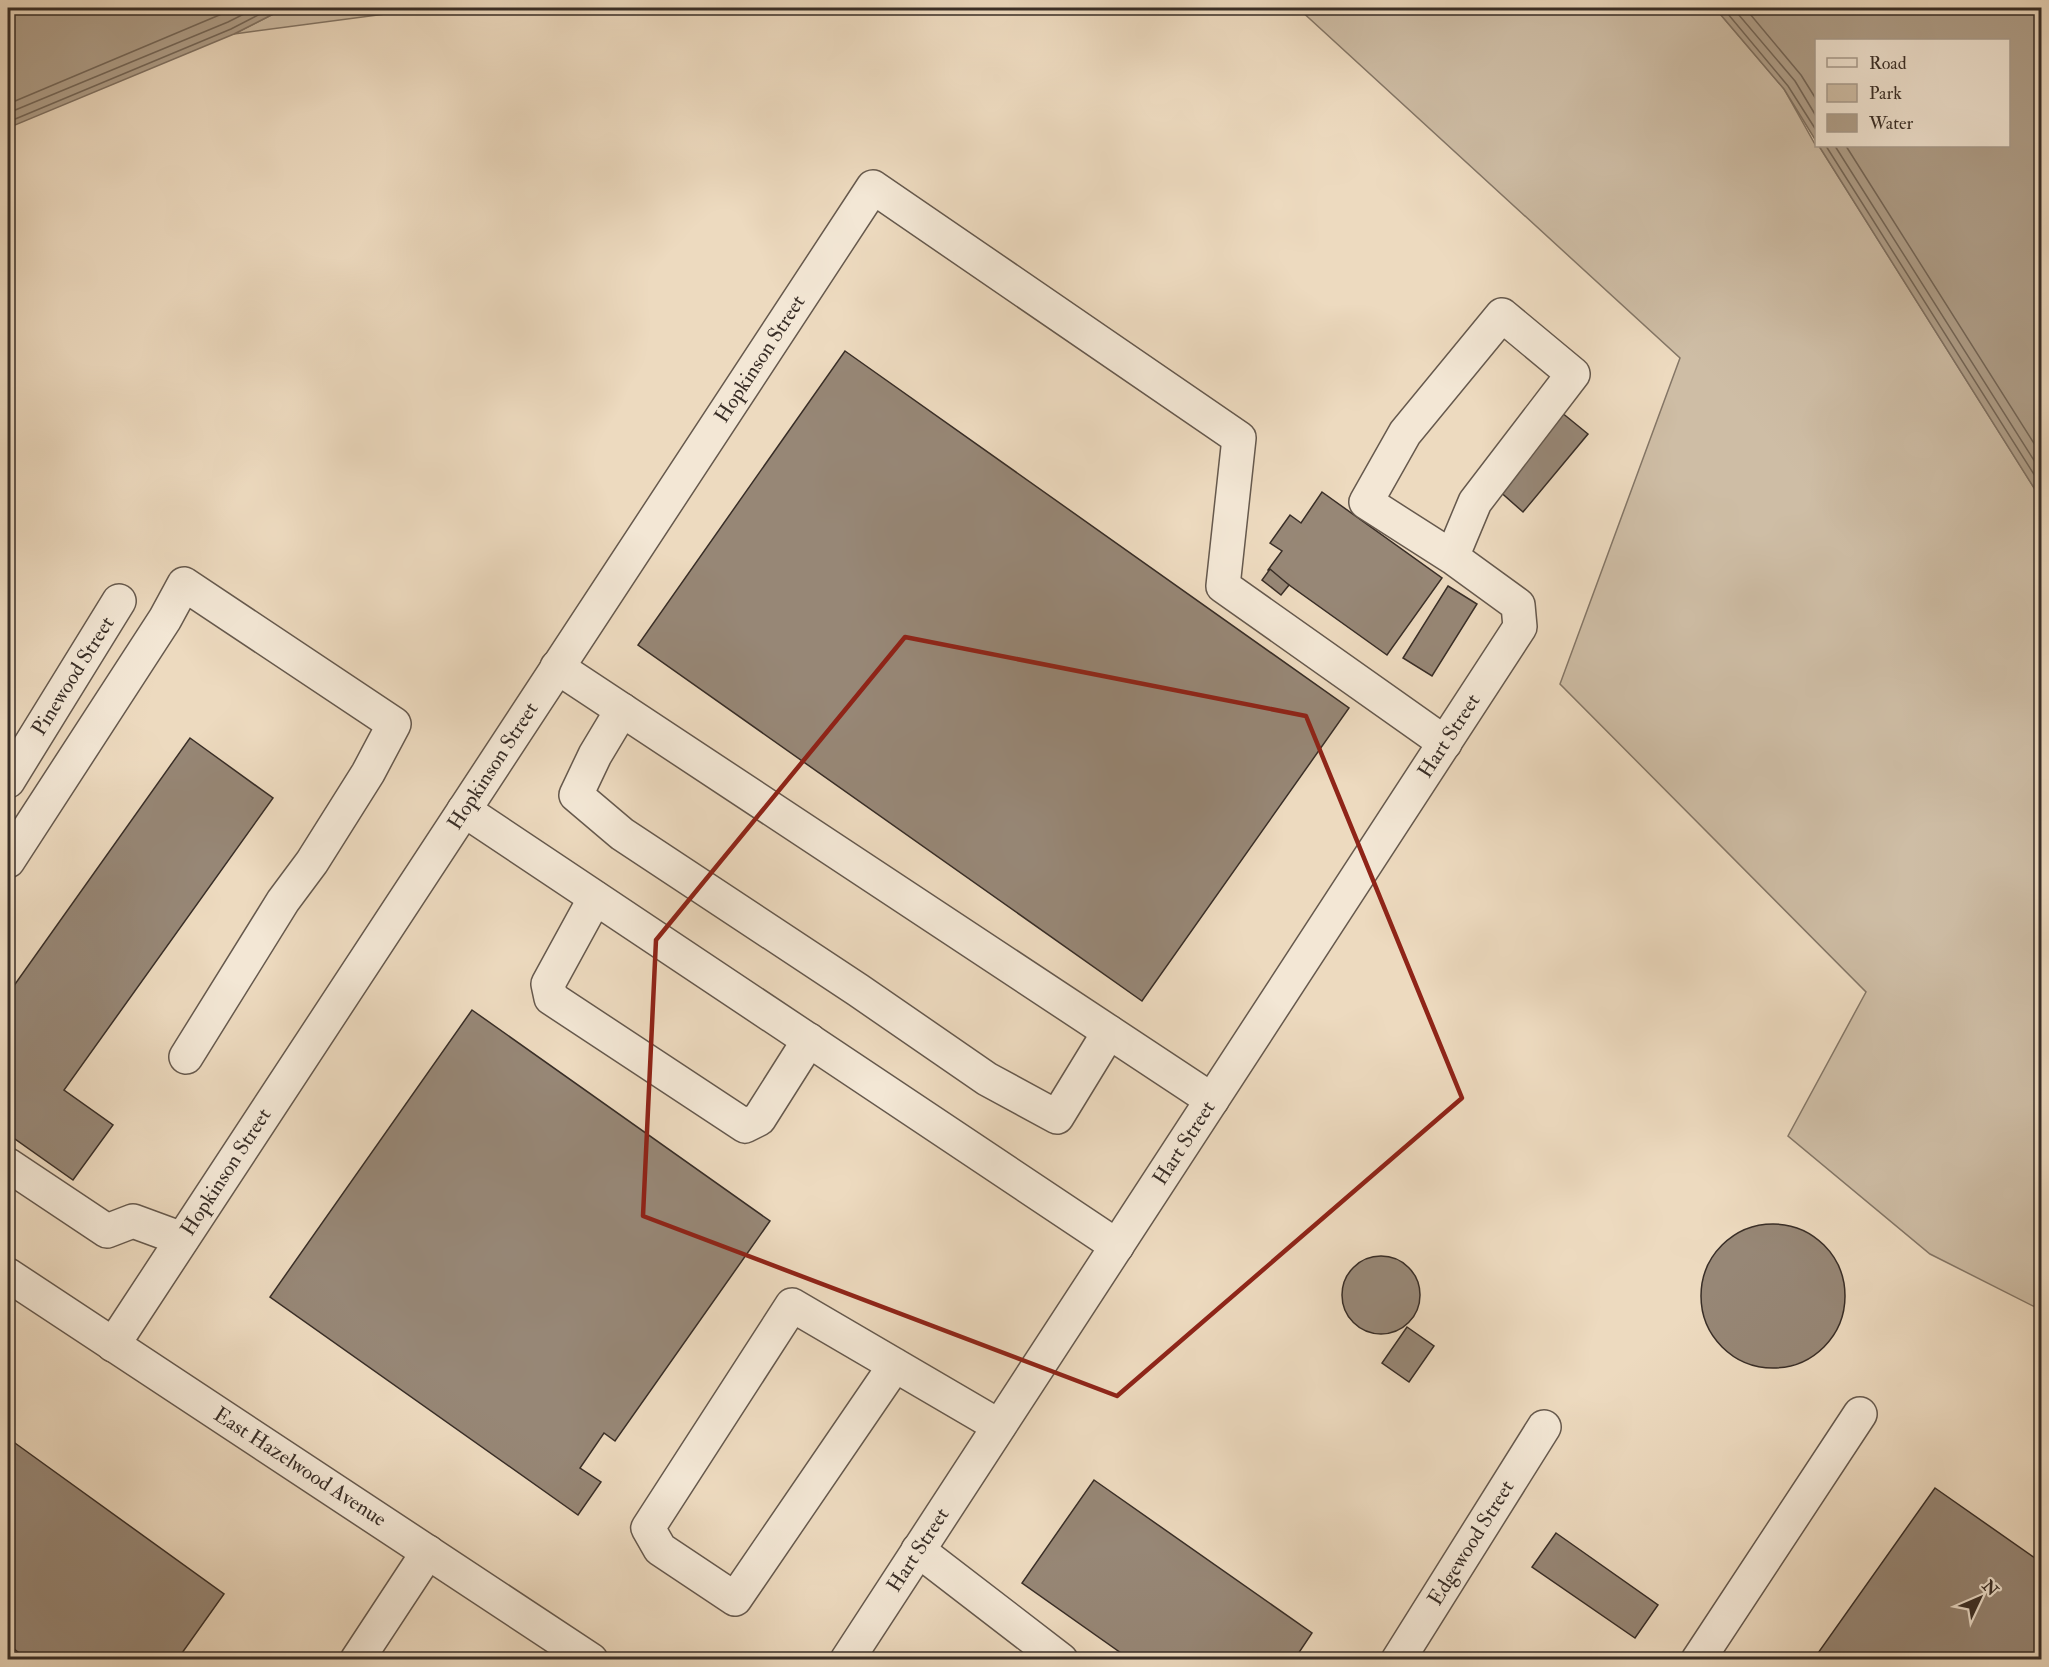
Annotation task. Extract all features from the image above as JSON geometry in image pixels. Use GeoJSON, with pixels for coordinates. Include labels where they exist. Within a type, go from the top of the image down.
{"type":"FeatureCollection","features":[{"type":"Feature","properties":{"kind":"street","name":"Hopkinson Street"},"geometry":{"type":"LineString","coordinates":[[113,1345],[873,187],[1239,438],[1223,586],[1445,743]]}},
{"type":"Feature","properties":{"kind":"street"},"geometry":{"type":"LineString","coordinates":[[1502,315],[1574,374],[1475,502],[1452,556],[1366,502],[1405,433],[1502,315]]}},
{"type":"Feature","properties":{"kind":"street","name":"Hart Street"},"geometry":{"type":"LineString","coordinates":[[847,1659],[1520,627],[1518,605],[1452,556]]}},
{"type":"Feature","properties":{"kind":"street"},"geometry":{"type":"LineString","coordinates":[[8,861],[165,619],[184,584],[393,724],[368,773],[312,862],[283,901],[186,1057]]}},
{"type":"Feature","properties":{"kind":"street","name":"Pinewood Street"},"geometry":{"type":"LineString","coordinates":[[8,782],[119,601]]}},
{"type":"Feature","properties":{"kind":"street"},"geometry":{"type":"LineString","coordinates":[[557,667],[1212,1100]]}},
{"type":"Feature","properties":{"kind":"street"},"geometry":{"type":"LineString","coordinates":[[622,710],[595,755],[576,795],[622,834],[858,990],[987,1079],[1057,1116],[1109,1032]]}},
{"type":"Feature","properties":{"kind":"street"},"geometry":{"type":"LineString","coordinates":[[464,810],[1117,1246]]}},
{"type":"Feature","properties":{"kind":"street"},"geometry":{"type":"LineString","coordinates":[[595,898],[548,984],[551,998],[745,1126],[759,1119],[809,1040]]}},
{"type":"Feature","properties":{"kind":"street"},"geometry":{"type":"LineString","coordinates":[[8,1166],[107,1231],[133,1221],[182,1239]]}},
{"type":"Feature","properties":{"kind":"street","name":"East Hazelwood Avenue"},"geometry":{"type":"LineString","coordinates":[[8,1275],[591,1659]]}},
{"type":"Feature","properties":{"kind":"street"},"geometry":{"type":"LineString","coordinates":[[895,1365],[735,1599],[660,1549],[648,1528],[792,1305],[895,1365],[999,1426]]}},
{"type":"Feature","properties":{"kind":"street"},"geometry":{"type":"LineString","coordinates":[[1698,1659],[1860,1414]]}},
{"type":"Feature","properties":{"kind":"street","name":"Edgewood Street"},"geometry":{"type":"LineString","coordinates":[[1398,1659],[1544,1427]]}},
{"type":"Feature","properties":{"kind":"street"},"geometry":{"type":"LineString","coordinates":[[918,1550],[1060,1659]]}},
{"type":"Feature","properties":{"kind":"street"},"geometry":{"type":"LineString","coordinates":[[357,1659],[428,1552]]}},
{"type":"Feature","properties":{"kind":"highlighted area"},"geometry":{"type":"Polygon","coordinates":[[[905,637],[1306,716],[1462,1098],[1117,1396],[643,1216],[656,940],[905,637]]]}},
{"type":"Feature","properties":{"kind":"green space"},"geometry":{"type":"Polygon","coordinates":[[[285,8],[431,8],[234,34],[285,8]]]}},
{"type":"Feature","properties":{"kind":"green space"},"geometry":{"type":"Polygon","coordinates":[[[1298,8],[1715,8],[1784,89],[1815,147],[1820,147],[2041,499],[2041,1310],[1930,1254],[1788,1136],[1866,992],[1560,684],[1680,358],[1298,8]]]}},
{"type":"Feature","properties":{"kind":"water"},"geometry":{"type":"Polygon","coordinates":[[[8,8],[285,8],[234,34],[8,128],[8,8]]]}},
{"type":"Feature","properties":{"kind":"water"},"geometry":{"type":"Polygon","coordinates":[[[1715,8],[2041,8],[2041,499],[1820,147],[2010,147],[2010,39],[1815,39],[1815,139],[1784,89],[1715,8]]]}},
{"type":"Feature","properties":{"kind":"building"},"geometry":{"type":"Polygon","coordinates":[[[845,351],[1349,708],[1142,1001],[638,645],[845,351]]]}},
{"type":"Feature","properties":{"kind":"building"},"geometry":{"type":"Polygon","coordinates":[[[1561,412],[1588,434],[1523,512],[1497,489],[1561,412]]]}},
{"type":"Feature","properties":{"kind":"building"},"geometry":{"type":"Polygon","coordinates":[[[1322,492],[1442,578],[1387,655],[1268,570],[1282,551],[1270,543],[1290,515],[1301,523],[1322,492]]]}},
{"type":"Feature","properties":{"kind":"building"},"geometry":{"type":"Polygon","coordinates":[[[1270,569],[1289,585],[1281,595],[1262,580],[1270,569]]]}},
{"type":"Feature","properties":{"kind":"building"},"geometry":{"type":"Polygon","coordinates":[[[1448,586],[1477,604],[1432,676],[1403,658],[1448,586]]]}},
{"type":"Feature","properties":{"kind":"building"},"geometry":{"type":"Polygon","coordinates":[[[190,738],[273,798],[64,1090],[113,1125],[73,1180],[8,1134],[8,994],[190,738]]]}},
{"type":"Feature","properties":{"kind":"building"},"geometry":{"type":"Polygon","coordinates":[[[472,1010],[770,1221],[615,1441],[604,1433],[580,1468],[601,1482],[578,1515],[270,1297],[472,1010]]]}},
{"type":"Feature","properties":{"kind":"building"},"geometry":{"type":"Polygon","coordinates":[[[1773,1224],[1800,1230],[1813,1236],[1824,1245],[1833,1256],[1839,1269],[1845,1296],[1839,1323],[1833,1336],[1824,1347],[1813,1356],[1800,1362],[1773,1368],[1746,1362],[1733,1356],[1722,1347],[1713,1336],[1707,1323],[1701,1296],[1707,1269],[1713,1256],[1722,1245],[1733,1236],[1746,1230],[1773,1224]]]}},
{"type":"Feature","properties":{"kind":"building"},"geometry":{"type":"Polygon","coordinates":[[[1381,1256],[1396,1259],[1408,1268],[1417,1280],[1420,1295],[1417,1310],[1408,1322],[1396,1331],[1381,1334],[1366,1331],[1354,1322],[1345,1310],[1342,1295],[1345,1280],[1354,1268],[1366,1259],[1381,1256]]]}},
{"type":"Feature","properties":{"kind":"building"},"geometry":{"type":"Polygon","coordinates":[[[1407,1327],[1434,1346],[1409,1382],[1382,1363],[1407,1327]]]}},
{"type":"Feature","properties":{"kind":"building"},"geometry":{"type":"Polygon","coordinates":[[[8,1438],[224,1594],[177,1660],[28,1660],[8,1644],[8,1438]]]}},
{"type":"Feature","properties":{"kind":"building"},"geometry":{"type":"Polygon","coordinates":[[[1094,1480],[1312,1633],[1294,1660],[1131,1660],[1022,1583],[1094,1480]]]}},
{"type":"Feature","properties":{"kind":"building"},"geometry":{"type":"Polygon","coordinates":[[[1935,1488],[2042,1563],[2042,1660],[1827,1660],[1818,1653],[1935,1488]]]}},
{"type":"Feature","properties":{"kind":"building"},"geometry":{"type":"Polygon","coordinates":[[[1556,1533],[1658,1605],[1635,1638],[1532,1567],[1556,1533]]]}},
{"type":"Feature","properties":{"kind":"building"},"geometry":{"type":"Polygon","coordinates":[[[981,1653],[991,1660],[977,1660],[981,1653]]]}}]}
